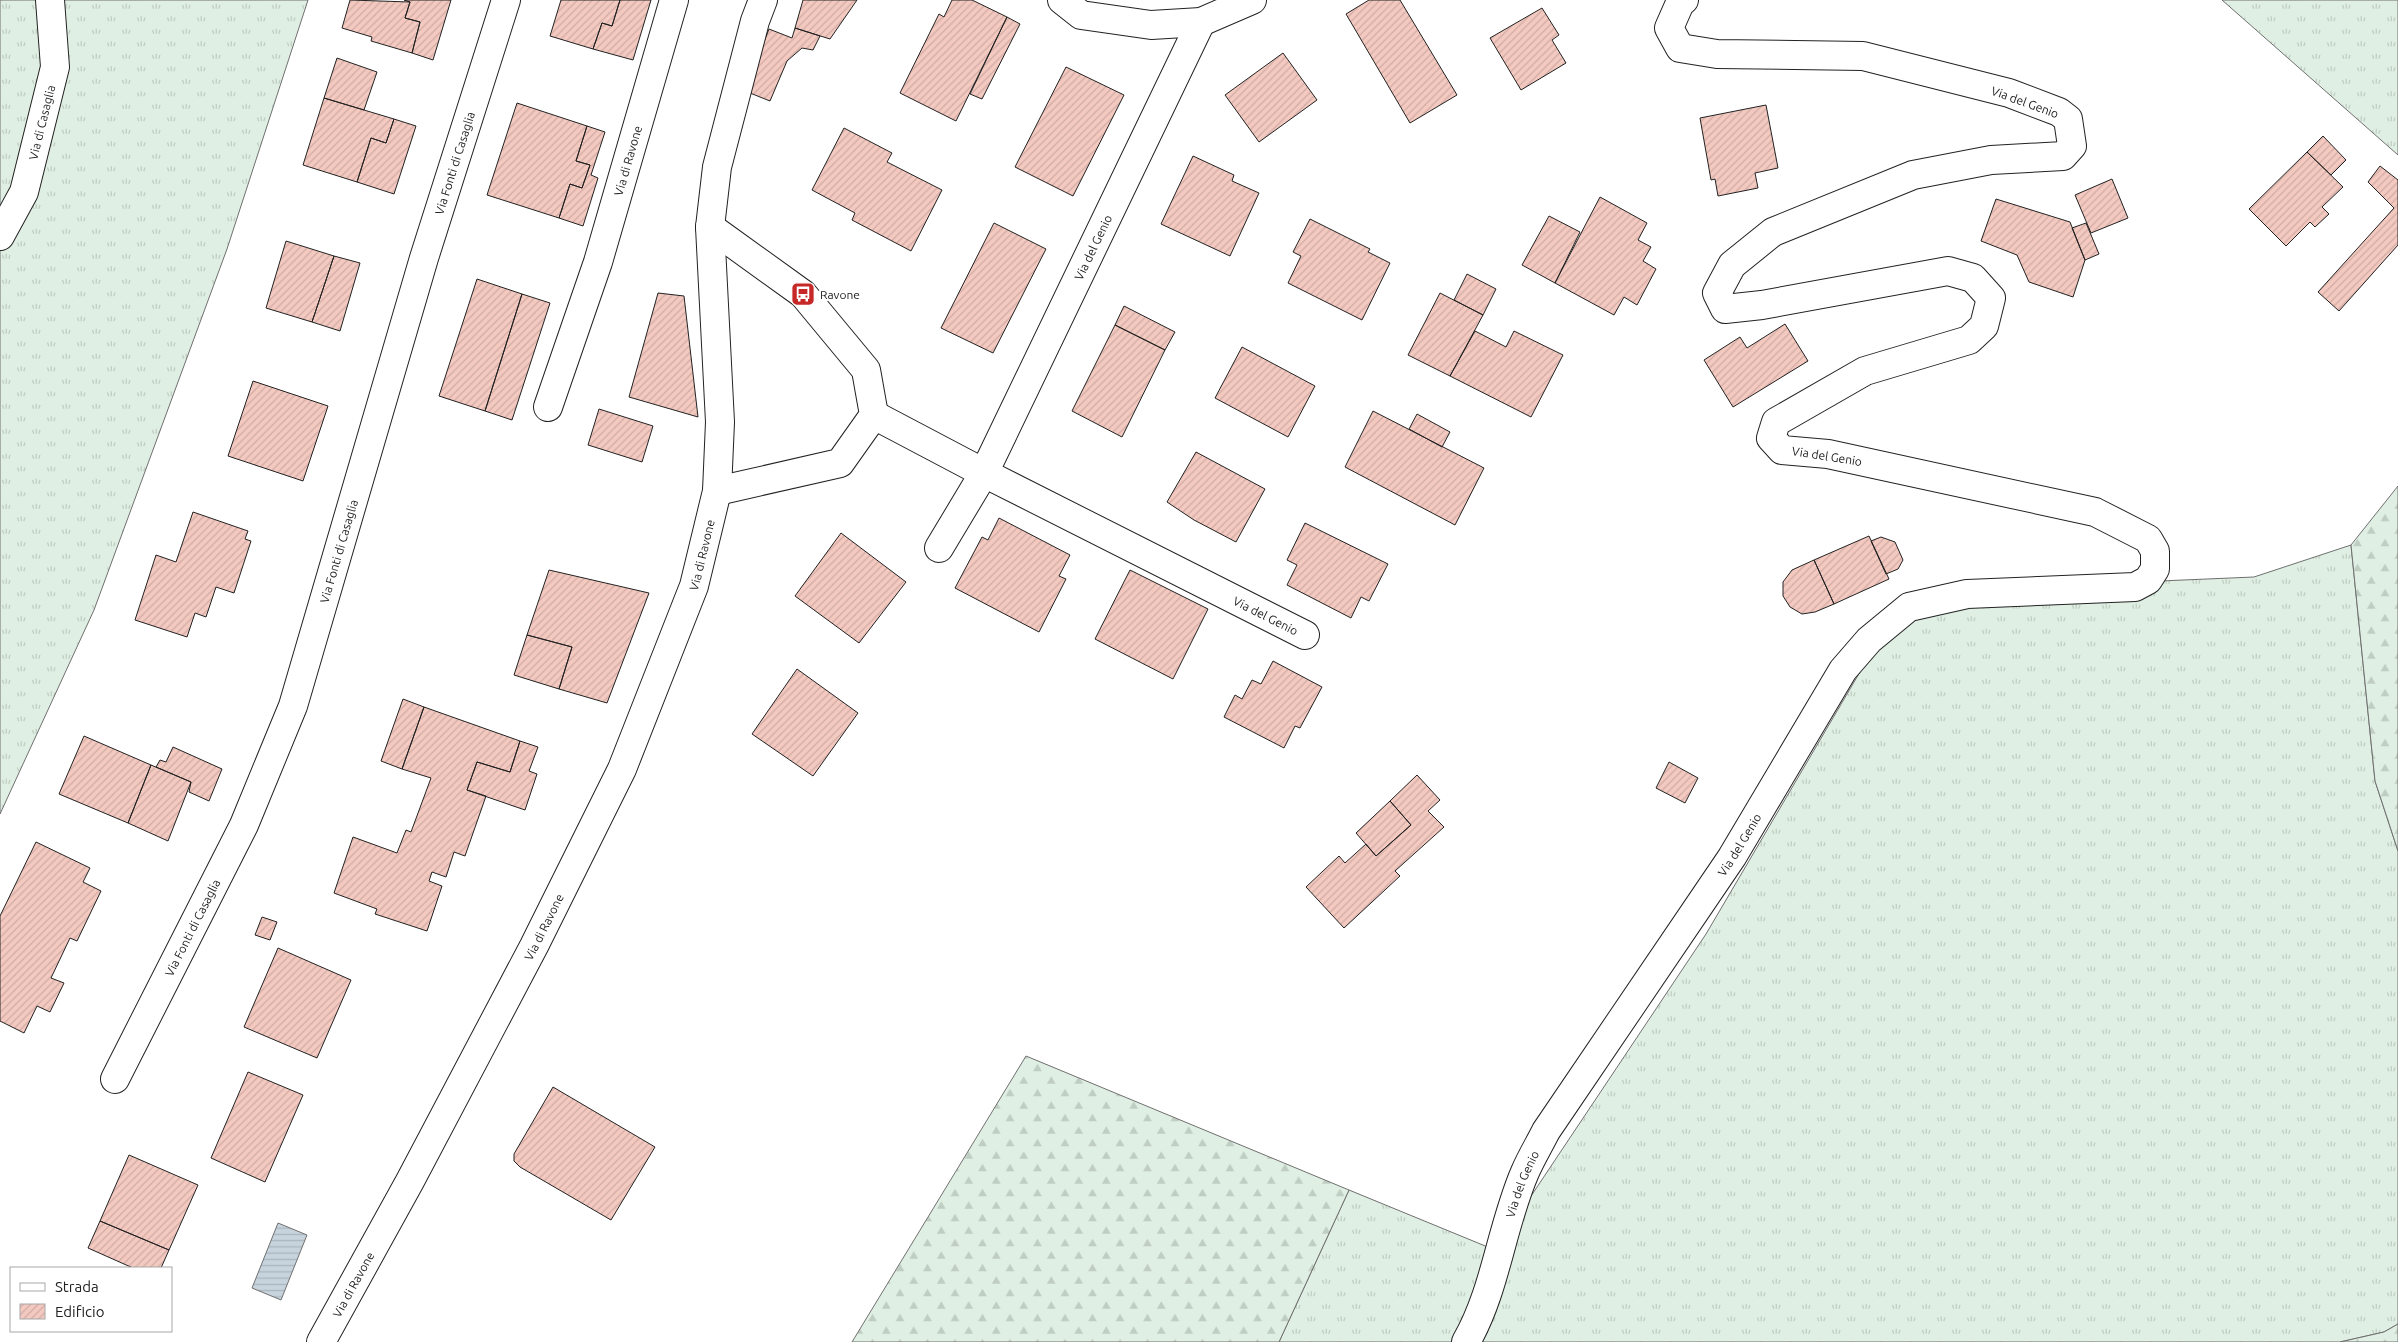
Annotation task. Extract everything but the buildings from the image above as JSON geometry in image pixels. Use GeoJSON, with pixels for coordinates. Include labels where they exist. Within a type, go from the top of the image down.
{"type":"FeatureCollection","features":[{"type":"Feature","properties":{"kind":"street","name":"Via di Casaglia"},"geometry":{"type":"LineString","coordinates":[[0,236],[24,192],[55,67],[50,0]]}},
{"type":"Feature","properties":{"kind":"street","name":"Via Fonti di Casaglia"},"geometry":{"type":"LineString","coordinates":[[115,1079],[244,826],[293,706],[424,258],[506,0]]}},
{"type":"Feature","properties":{"kind":"street","name":"Via di Ravone"},"geometry":{"type":"LineString","coordinates":[[548,407],[598,262],[674,0]]}},
{"type":"Feature","properties":{"kind":"street","name":"Via di Ravone"},"geometry":{"type":"LineString","coordinates":[[321,1342],[410,1181],[534,946],[622,769],[694,586],[717,491],[720,422],[710,227],[717,167],[755,21],[763,0]]}},
{"type":"Feature","properties":{"kind":"street"},"geometry":{"type":"LineString","coordinates":[[1062,0],[1081,15],[1151,25],[1202,22],[1252,0]]}},
{"type":"Feature","properties":{"kind":"street","name":"Via del Genio"},"geometry":{"type":"LineString","coordinates":[[1466,1342],[1474,1328],[1525,1172],[1546,1132],[1732,857],[1843,670],[1869,640],[1909,607],[1967,594],[2135,587],[2148,580],[2155,569],[2155,551],[2148,539],[2095,512],[1828,454],[1782,450],[1771,438],[1776,422],[1865,371],[1969,340],[1984,326],[1991,298],[1973,278],[1948,272],[1725,309],[1718,293],[1732,265],[1773,232],[1913,175],[1991,160],[2063,156],[2072,146],[2068,119],[2059,112],[2008,93],[1863,56],[1717,54],[1680,48],[1669,28],[1680,3],[1684,0]]}},
{"type":"Feature","properties":{"kind":"street","name":"Via del Genio"},"geometry":{"type":"LineString","coordinates":[[938,548],[984,473],[1202,22]]}},
{"type":"Feature","properties":{"kind":"street"},"geometry":{"type":"LineString","coordinates":[[710,227],[803,294],[866,370],[874,415],[840,463],[717,491]]}},
{"type":"Feature","properties":{"kind":"street","name":"Via del Genio"},"geometry":{"type":"LineString","coordinates":[[874,415],[984,473],[1305,635]]}},
{"type":"Feature","properties":{"kind":"green space"},"geometry":{"type":"Polygon","coordinates":[[[0,0],[308,0],[227,249],[94,610],[0,814],[0,0]]]}},
{"type":"Feature","properties":{"kind":"green space"},"geometry":{"type":"Polygon","coordinates":[[[2222,0],[2398,0],[2398,155],[2222,0]]]}},
{"type":"Feature","properties":{"kind":"green space"},"geometry":{"type":"Polygon","coordinates":[[[2398,486],[2398,851],[2375,781],[2351,545],[2398,486]]]}},
{"type":"Feature","properties":{"kind":"green space"},"geometry":{"type":"Polygon","coordinates":[[[2351,545],[2375,781],[2398,851],[2398,1324],[2384,1332],[2340,1342],[1279,1342],[1349,1190],[1495,1250],[1706,934],[1887,626],[2042,586],[2254,577],[2351,545]]]}},
{"type":"Feature","properties":{"kind":"green space"},"geometry":{"type":"Polygon","coordinates":[[[1026,1056],[1349,1190],[1279,1342],[852,1342],[1026,1056]]]}},
{"type":"Feature","properties":{"kind":"green space"},"geometry":{"type":"Polygon","coordinates":[[[2398,1324],[2398,1342],[2340,1342],[2384,1332],[2398,1324]]]}},
{"type":"Feature","properties":{"kind":"shaded area"},"geometry":{"type":"Polygon","coordinates":[[[278,1223],[307,1235],[281,1300],[252,1288],[278,1223]]]}},
{"type":"Feature","properties":{"kind":"place","name":"Ravone"},"geometry":{"type":"Point","coordinates":[803,294]}}]}
